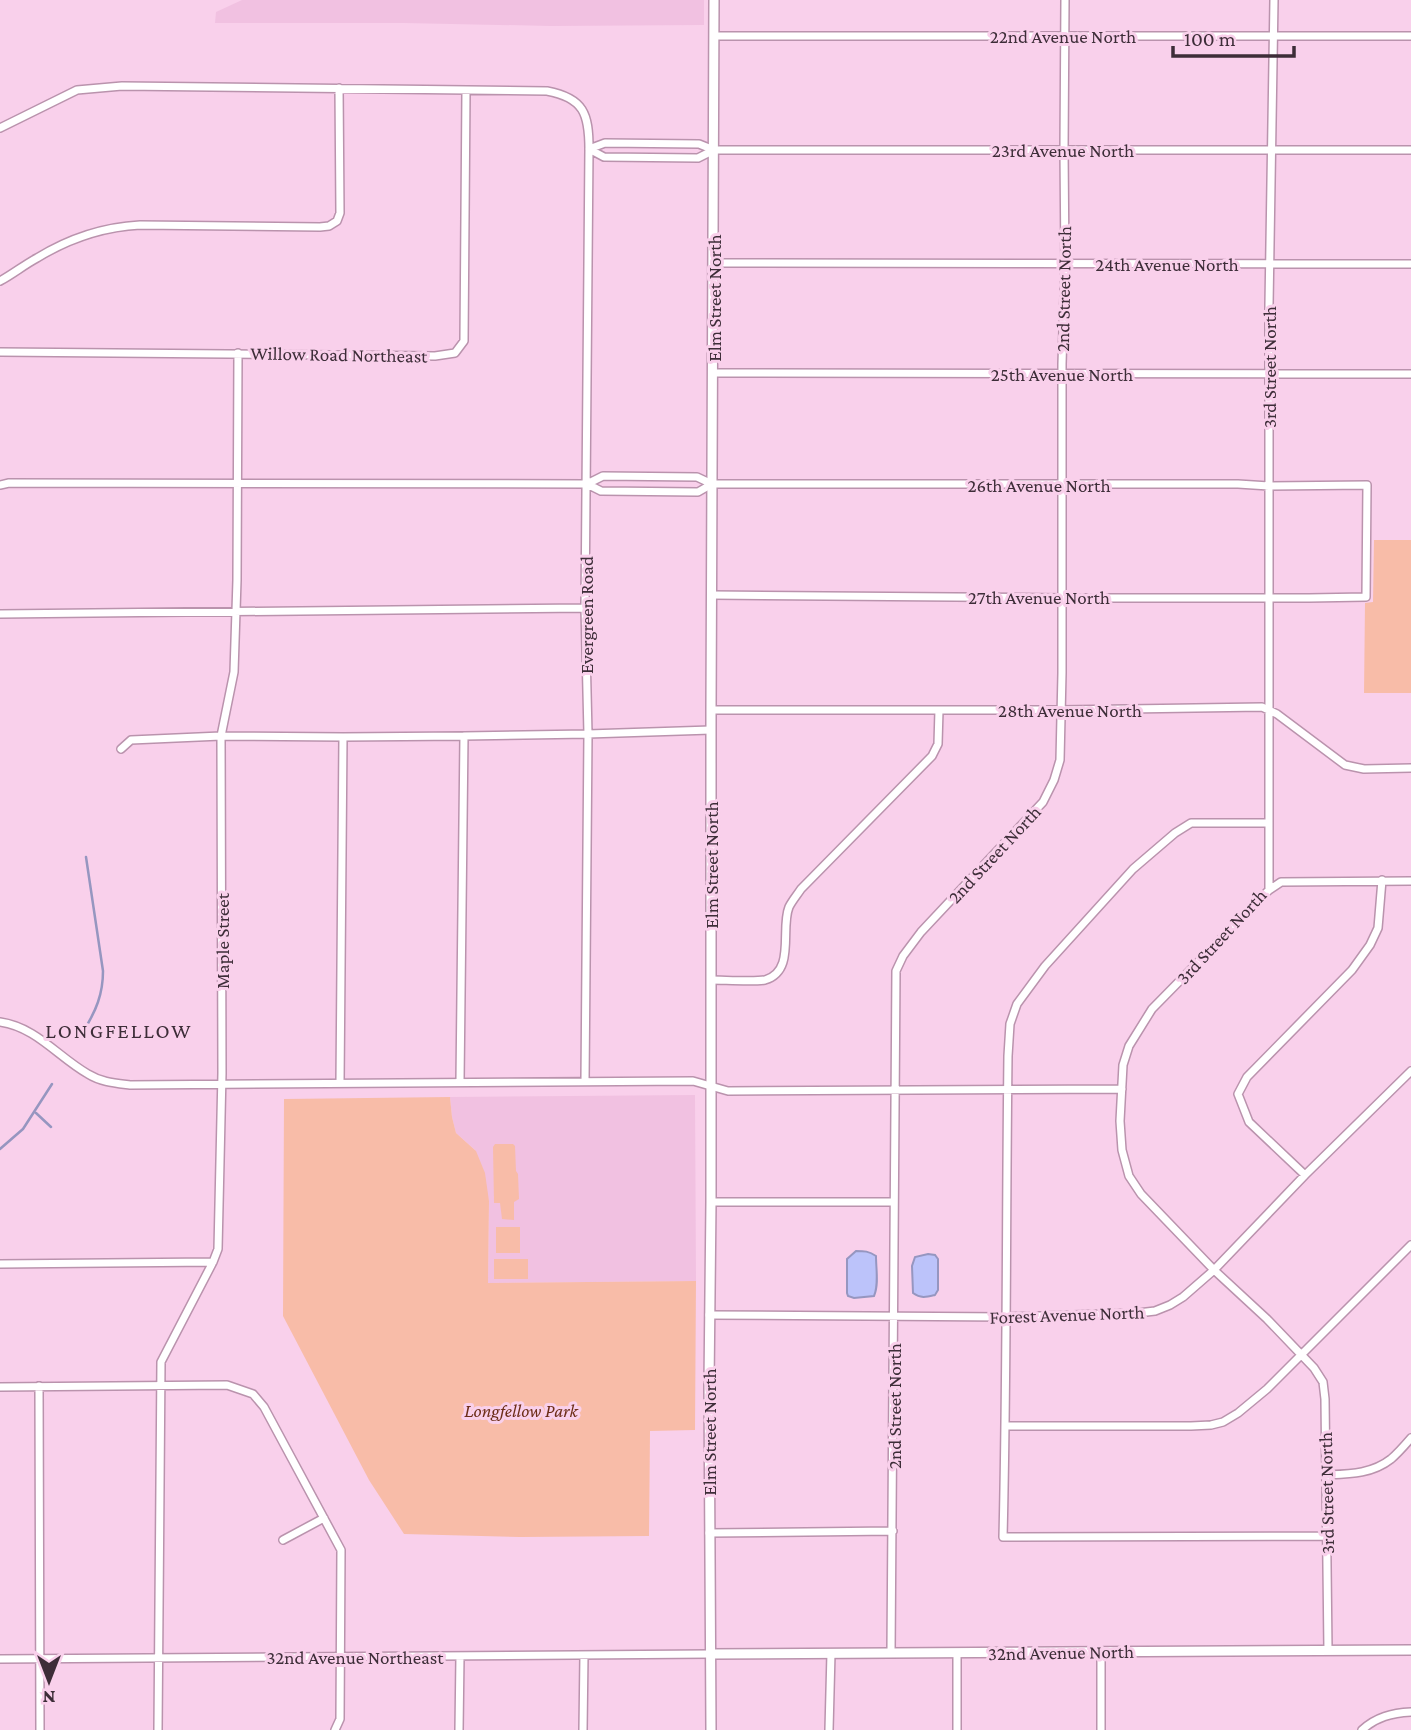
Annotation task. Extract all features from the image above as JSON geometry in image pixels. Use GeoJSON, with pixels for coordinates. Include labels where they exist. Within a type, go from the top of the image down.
{"type":"FeatureCollection","features":[{"type":"Feature","properties":{"kind":"street","name":"Elm Street North"},"geometry":{"type":"LineString","coordinates":[[711,1730],[709,1315],[714,0]]}},
{"type":"Feature","properties":{"kind":"street","name":"2nd Street North"},"geometry":{"type":"LineString","coordinates":[[891,1653],[896,971],[903,956],[921,932],[1043,802],[1060,760],[1065,0]]}},
{"type":"Feature","properties":{"kind":"street","name":"3rd Street North"},"geometry":{"type":"LineString","coordinates":[[1274,0],[1269,373],[1269,890],[1152,1009],[1129,1046],[1123,1065],[1120,1121],[1122,1150],[1129,1176],[1141,1194],[1214,1270],[1301,1354],[1323,1382],[1328,1650]]}},
{"type":"Feature","properties":{"kind":"street","name":"22nd Avenue North"},"geometry":{"type":"LineString","coordinates":[[714,36],[1411,36]]}},
{"type":"Feature","properties":{"kind":"street","name":"Evergreen Road"},"geometry":{"type":"LineString","coordinates":[[0,128],[77,90],[122,86],[547,91],[562,94],[578,103],[584,111],[589,149],[585,1081]]}},
{"type":"Feature","properties":{"kind":"street"},"geometry":{"type":"LineString","coordinates":[[0,281],[56,247],[120,226],[329,226],[337,221],[340,213],[339,88]]}},
{"type":"Feature","properties":{"kind":"street","name":"Willow Road Northeast"},"geometry":{"type":"LineString","coordinates":[[0,352],[435,356],[455,353],[464,341],[466,91]]}},
{"type":"Feature","properties":{"kind":"street"},"geometry":{"type":"LineString","coordinates":[[589,149],[605,143],[699,144],[714,150]]}},
{"type":"Feature","properties":{"kind":"street"},"geometry":{"type":"LineString","coordinates":[[589,149],[604,157],[698,158],[714,150]]}},
{"type":"Feature","properties":{"kind":"street","name":"23rd Avenue North"},"geometry":{"type":"LineString","coordinates":[[714,150],[1411,150]]}},
{"type":"Feature","properties":{"kind":"street","name":"24th Avenue North"},"geometry":{"type":"LineString","coordinates":[[714,263],[1411,264]]}},
{"type":"Feature","properties":{"kind":"street","name":"Maple Street"},"geometry":{"type":"LineString","coordinates":[[158,1730],[162,1362],[218,1249],[222,1084],[221,736],[234,672],[238,353]]}},
{"type":"Feature","properties":{"kind":"street","name":"25th Avenue North"},"geometry":{"type":"LineString","coordinates":[[713,373],[1411,374]]}},
{"type":"Feature","properties":{"kind":"street"},"geometry":{"type":"LineString","coordinates":[[0,485],[587,484],[603,476],[699,477],[712,484]]}},
{"type":"Feature","properties":{"kind":"street"},"geometry":{"type":"LineString","coordinates":[[587,484],[601,491],[697,492],[712,484]]}},
{"type":"Feature","properties":{"kind":"street","name":"26th Avenue North"},"geometry":{"type":"LineString","coordinates":[[712,484],[1367,485],[1366,597]]}},
{"type":"Feature","properties":{"kind":"street","name":"27th Avenue North"},"geometry":{"type":"LineString","coordinates":[[712,595],[1366,597]]}},
{"type":"Feature","properties":{"kind":"street"},"geometry":{"type":"LineString","coordinates":[[0,614],[585,608]]}},
{"type":"Feature","properties":{"kind":"street","name":"28th Avenue North"},"geometry":{"type":"LineString","coordinates":[[711,710],[1262,707],[1277,713],[1345,765],[1364,769],[1411,768]]}},
{"type":"Feature","properties":{"kind":"street"},"geometry":{"type":"LineString","coordinates":[[711,980],[764,980],[775,975],[782,965],[789,907],[801,889],[932,756],[938,744],[939,710]]}},
{"type":"Feature","properties":{"kind":"street"},"geometry":{"type":"LineString","coordinates":[[121,750],[131,740],[221,736],[464,736],[711,730]]}},
{"type":"Feature","properties":{"kind":"street"},"geometry":{"type":"LineString","coordinates":[[460,1082],[464,736]]}},
{"type":"Feature","properties":{"kind":"street"},"geometry":{"type":"LineString","coordinates":[[340,1083],[343,737]]}},
{"type":"Feature","properties":{"kind":"street"},"geometry":{"type":"LineString","coordinates":[[1268,823],[1191,823],[1175,833],[1133,869],[1045,966],[1017,1004],[1010,1024],[1008,1090],[1003,1537],[1326,1536]]}},
{"type":"Feature","properties":{"kind":"street"},"geometry":{"type":"LineString","coordinates":[[1305,1175],[1249,1122],[1238,1094],[1247,1077],[1352,970],[1370,945],[1378,928],[1382,880]]}},
{"type":"Feature","properties":{"kind":"street"},"geometry":{"type":"LineString","coordinates":[[1269,890],[1281,882],[1411,881]]}},
{"type":"Feature","properties":{"kind":"street"},"geometry":{"type":"LineString","coordinates":[[0,1022],[25,1029],[87,1074],[107,1083],[130,1085],[693,1081],[728,1091],[1122,1089]]}},
{"type":"Feature","properties":{"kind":"street","name":"Forest Avenue North"},"geometry":{"type":"LineString","coordinates":[[709,1315],[1005,1317],[1155,1311],[1183,1297],[1214,1270],[1305,1175],[1411,1071]]}},
{"type":"Feature","properties":{"kind":"street"},"geometry":{"type":"LineString","coordinates":[[711,1202],[894,1202]]}},
{"type":"Feature","properties":{"kind":"street"},"geometry":{"type":"LineString","coordinates":[[1005,1426],[1191,1426],[1223,1422],[1267,1388],[1411,1245]]}},
{"type":"Feature","properties":{"kind":"street"},"geometry":{"type":"LineString","coordinates":[[0,1264],[213,1262]]}},
{"type":"Feature","properties":{"kind":"street"},"geometry":{"type":"LineString","coordinates":[[0,1387],[227,1385],[253,1394],[264,1407],[341,1550],[340,1719],[335,1730]]}},
{"type":"Feature","properties":{"kind":"street"},"geometry":{"type":"LineString","coordinates":[[39,1386],[40,1730]]}},
{"type":"Feature","properties":{"kind":"street"},"geometry":{"type":"LineString","coordinates":[[1326,1475],[1370,1471],[1391,1459],[1411,1438]]}},
{"type":"Feature","properties":{"kind":"street"},"geometry":{"type":"LineString","coordinates":[[282,1540],[324,1518]]}},
{"type":"Feature","properties":{"kind":"street"},"geometry":{"type":"LineString","coordinates":[[709,1533],[893,1531]]}},
{"type":"Feature","properties":{"kind":"street","name":"32nd Avenue North"},"geometry":{"type":"LineString","coordinates":[[710,1654],[1411,1650]]}},
{"type":"Feature","properties":{"kind":"street"},"geometry":{"type":"LineString","coordinates":[[1101,1652],[1101,1730]]}},
{"type":"Feature","properties":{"kind":"street"},"geometry":{"type":"LineString","coordinates":[[829,1730],[831,1653]]}},
{"type":"Feature","properties":{"kind":"street"},"geometry":{"type":"LineString","coordinates":[[957,1653],[957,1730]]}},
{"type":"Feature","properties":{"kind":"street","name":"32nd Avenue Northeast"},"geometry":{"type":"LineString","coordinates":[[0,1660],[710,1654]]}},
{"type":"Feature","properties":{"kind":"street"},"geometry":{"type":"LineString","coordinates":[[583,1730],[584,1655]]}},
{"type":"Feature","properties":{"kind":"street"},"geometry":{"type":"LineString","coordinates":[[460,1656],[460,1730]]}},
{"type":"Feature","properties":{"kind":"street"},"geometry":{"type":"LineString","coordinates":[[1362,1730],[1372,1721],[1394,1713],[1411,1712]]}},
{"type":"Feature","properties":{"kind":"shaded area"},"geometry":{"type":"Polygon","coordinates":[[[242,0],[704,0],[704,25],[215,23],[216,12],[242,0]]]}},
{"type":"Feature","properties":{"kind":"shaded area"},"geometry":{"type":"Polygon","coordinates":[[[695,1095],[696,1281],[488,1283],[489,1201],[475,1150],[456,1133],[450,1097],[695,1095]]]}},
{"type":"Feature","properties":{"kind":"green space"},"geometry":{"type":"Polygon","coordinates":[[[1374,540],[1411,540],[1411,693],[1364,693],[1365,603],[1373,602],[1374,540]]]}},
{"type":"Feature","properties":{"kind":"green space","name":"Longfellow Park"},"geometry":{"type":"Polygon","coordinates":[[[450,1097],[456,1133],[476,1151],[485,1173],[489,1201],[488,1283],[696,1281],[695,1430],[650,1431],[649,1536],[404,1534],[369,1480],[283,1316],[284,1099],[450,1097]]]}},
{"type":"Feature","properties":{"kind":"green space"},"geometry":{"type":"Polygon","coordinates":[[[495,1144],[515,1146],[519,1199],[514,1202],[514,1220],[502,1219],[500,1203],[494,1203],[495,1144]]]}},
{"type":"Feature","properties":{"kind":"green space"},"geometry":{"type":"Polygon","coordinates":[[[496,1227],[520,1227],[520,1253],[496,1253],[496,1227]]]}},
{"type":"Feature","properties":{"kind":"green space"},"geometry":{"type":"Polygon","coordinates":[[[494,1259],[528,1259],[528,1279],[494,1279],[494,1259]]]}},
{"type":"Feature","properties":{"kind":"water"},"geometry":{"type":"Polygon","coordinates":[[[856,1251],[876,1256],[877,1282],[874,1296],[848,1296],[847,1259],[856,1251]]]}},
{"type":"Feature","properties":{"kind":"water"},"geometry":{"type":"Polygon","coordinates":[[[935,1255],[938,1259],[938,1290],[935,1295],[921,1297],[913,1293],[912,1266],[915,1257],[935,1255]]]}},
{"type":"Feature","properties":{"kind":"waterway"},"geometry":{"type":"LineString","coordinates":[[84,1030],[98,1002],[103,971],[86,857]]}},
{"type":"Feature","properties":{"kind":"waterway"},"geometry":{"type":"LineString","coordinates":[[0,1149],[23,1129],[52,1084]]}},
{"type":"Feature","properties":{"kind":"waterway"},"geometry":{"type":"LineString","coordinates":[[36,1113],[51,1127]]}},
{"type":"Feature","properties":{"kind":"district","name":"LONGFELLOW"},"geometry":{"type":"Point","coordinates":[119,1031]}}]}
